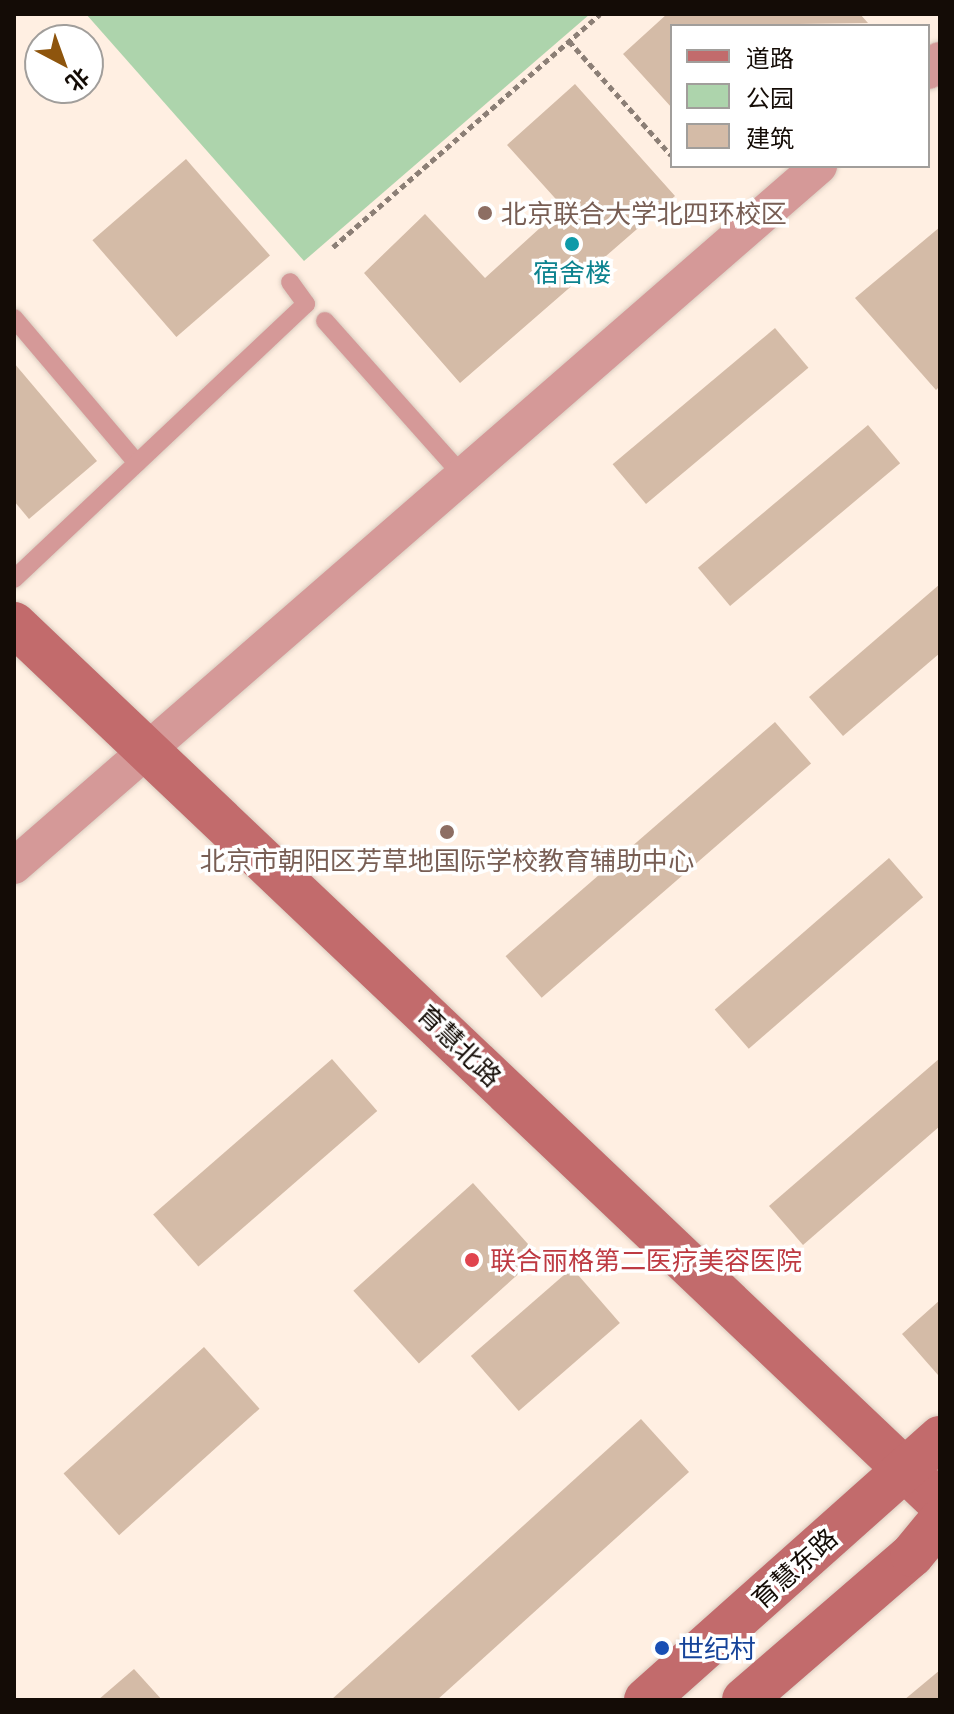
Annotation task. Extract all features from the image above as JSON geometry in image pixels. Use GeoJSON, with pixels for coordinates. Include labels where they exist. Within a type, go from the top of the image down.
{"type":"FeatureCollection","features":[{"type":"Feature","properties":{"kind":"street"},"geometry":{"type":"LineString","coordinates":[[14,866],[817,168]]}},
{"type":"Feature","properties":{"kind":"street","name":"育慧北路"},"geometry":{"type":"LineString","coordinates":[[14,624],[940,1503]]}},
{"type":"Feature","properties":{"kind":"street","name":"育慧东路"},"geometry":{"type":"LineString","coordinates":[[646,1700],[940,1438]]}},
{"type":"Feature","properties":{"kind":"street"},"geometry":{"type":"LineString","coordinates":[[744,1700],[912,1555],[940,1521]]}},
{"type":"Feature","properties":{"kind":"lane"},"geometry":{"type":"LineString","coordinates":[[14,579],[306,304],[290,282]]}},
{"type":"Feature","properties":{"kind":"lane"},"geometry":{"type":"LineString","coordinates":[[14,318],[137,463]]}},
{"type":"Feature","properties":{"kind":"lane"},"geometry":{"type":"LineString","coordinates":[[325,321],[463,476]]}},
{"type":"Feature","properties":{"kind":"path"},"geometry":{"type":"LineString","coordinates":[[333,247],[600,14]]}},
{"type":"Feature","properties":{"kind":"path"},"geometry":{"type":"LineString","coordinates":[[569,41],[670,154]]}},
{"type":"Feature","properties":{"kind":"green space"},"geometry":{"type":"Polygon","coordinates":[[[86,14],[590,14],[304,261],[104,34],[104,24],[95,24],[86,14]]]}},
{"type":"Feature","properties":{"kind":"building"},"geometry":{"type":"Polygon","coordinates":[[[667,14],[860,14],[868,23],[670,24],[670,106],[623,54],[667,14]]]}},
{"type":"Feature","properties":{"kind":"building","name":"宿舍楼"},"geometry":{"type":"Polygon","coordinates":[[[575,84],[675,196],[460,383],[364,273],[425,214],[485,278],[563,207],[507,145],[575,84]]]}},
{"type":"Feature","properties":{"kind":"building"},"geometry":{"type":"Polygon","coordinates":[[[186,159],[270,256],[176,337],[92,240],[186,159]]]}},
{"type":"Feature","properties":{"kind":"building"},"geometry":{"type":"Polygon","coordinates":[[[940,227],[940,386],[936,390],[855,298],[940,227]]]}},
{"type":"Feature","properties":{"kind":"building"},"geometry":{"type":"Polygon","coordinates":[[[775,328],[808,368],[646,504],[613,464],[775,328]]]}},
{"type":"Feature","properties":{"kind":"building"},"geometry":{"type":"Polygon","coordinates":[[[14,363],[97,461],[29,519],[14,501],[14,363]]]}},
{"type":"Feature","properties":{"kind":"building"},"geometry":{"type":"Polygon","coordinates":[[[868,425],[900,463],[730,606],[698,568],[868,425]]]}},
{"type":"Feature","properties":{"kind":"building"},"geometry":{"type":"Polygon","coordinates":[[[940,584],[940,653],[843,736],[809,697],[940,584]]]}},
{"type":"Feature","properties":{"kind":"building"},"geometry":{"type":"Polygon","coordinates":[[[775,722],[811,764],[542,998],[506,956],[775,722]]]}},
{"type":"Feature","properties":{"kind":"building"},"geometry":{"type":"Polygon","coordinates":[[[889,858],[923,897],[749,1049],[715,1010],[889,858]]]}},
{"type":"Feature","properties":{"kind":"building"},"geometry":{"type":"Polygon","coordinates":[[[940,1058],[940,1126],[803,1245],[769,1206],[940,1058]]]}},
{"type":"Feature","properties":{"kind":"building"},"geometry":{"type":"Polygon","coordinates":[[[332,1059],[377,1111],[198,1267],[153,1214],[332,1059]]]}},
{"type":"Feature","properties":{"kind":"building"},"geometry":{"type":"Polygon","coordinates":[[[473,1183],[539,1256],[419,1364],[353,1291],[473,1183]]]}},
{"type":"Feature","properties":{"kind":"building"},"geometry":{"type":"Polygon","coordinates":[[[572,1268],[620,1323],[519,1411],[471,1356],[572,1268]]]}},
{"type":"Feature","properties":{"kind":"building"},"geometry":{"type":"Polygon","coordinates":[[[940,1300],[940,1373],[938,1375],[902,1334],[940,1300]]]}},
{"type":"Feature","properties":{"kind":"building"},"geometry":{"type":"Polygon","coordinates":[[[204,1347],[260,1409],[119,1535],[64,1473],[204,1347]]]}},
{"type":"Feature","properties":{"kind":"building"},"geometry":{"type":"Polygon","coordinates":[[[641,1419],[689,1472],[437,1700],[331,1700],[641,1419]]]}},
{"type":"Feature","properties":{"kind":"building"},"geometry":{"type":"Polygon","coordinates":[[[134,1669],[162,1700],[98,1700],[134,1669]]]}},
{"type":"Feature","properties":{"kind":"building"},"geometry":{"type":"Polygon","coordinates":[[[940,1670],[940,1700],[904,1700],[940,1670]]]}},
{"type":"Feature","properties":{"kind":"place","name":"北京联合大学北四环校区"},"geometry":{"type":"Point","coordinates":[485,213]}},
{"type":"Feature","properties":{"kind":"place","name":"宿舍楼"},"geometry":{"type":"Point","coordinates":[572,244]}},
{"type":"Feature","properties":{"kind":"place","name":"北京市朝阳区芳草地国际学校教育辅助中心"},"geometry":{"type":"Point","coordinates":[447,832]}},
{"type":"Feature","properties":{"kind":"place","name":"联合丽格第二医疗美容医院"},"geometry":{"type":"Point","coordinates":[472,1260]}},
{"type":"Feature","properties":{"kind":"place","name":"世纪村"},"geometry":{"type":"Point","coordinates":[662,1648]}}]}
